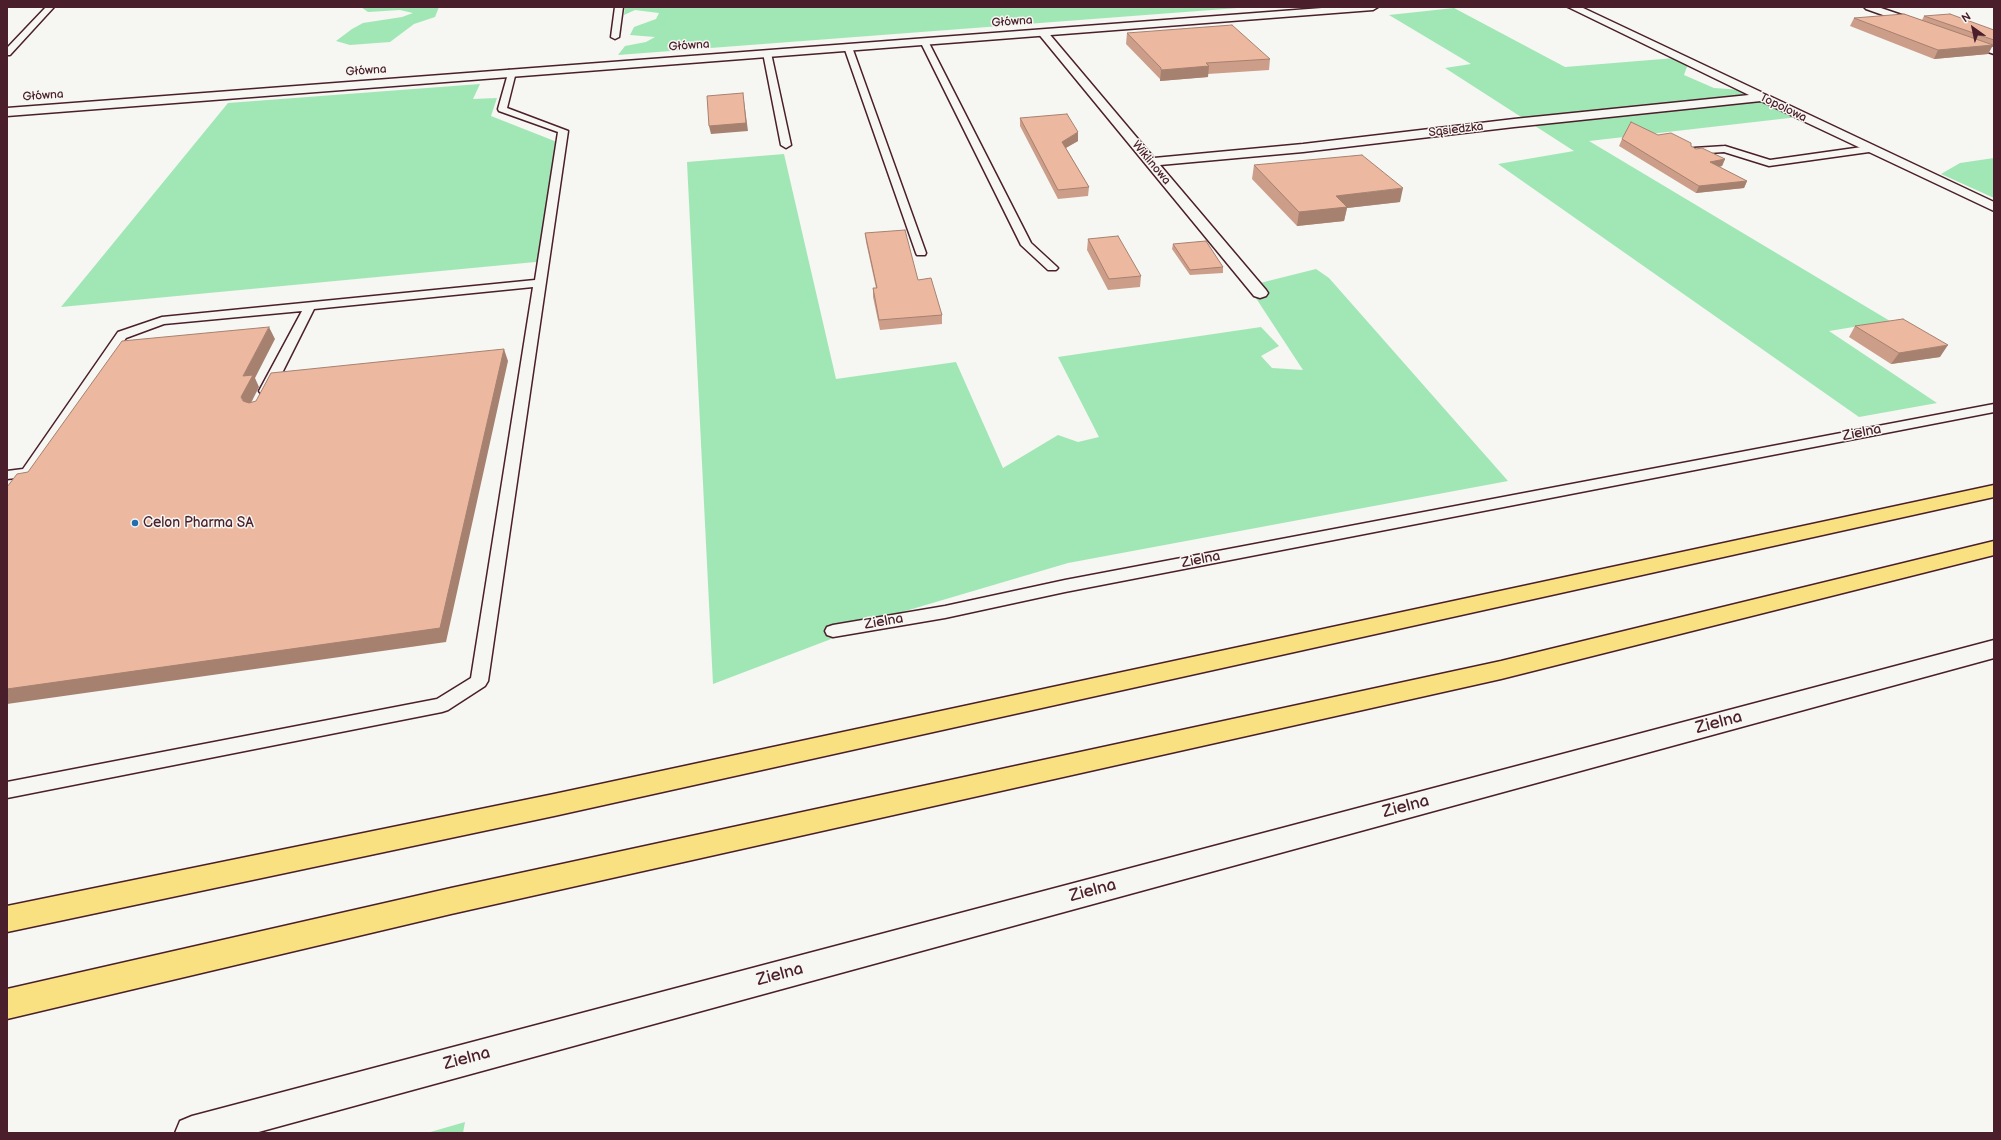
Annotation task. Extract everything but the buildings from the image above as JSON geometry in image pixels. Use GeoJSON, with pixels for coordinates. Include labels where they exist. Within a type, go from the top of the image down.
{"type":"FeatureCollection","features":[{"type":"Feature","properties":{"kind":"highway"},"geometry":{"type":"LineString","coordinates":[[7,919],[546,806],[1122,680],[1578,583],[1693,556],[1994,491]]}},
{"type":"Feature","properties":{"kind":"highway"},"geometry":{"type":"LineString","coordinates":[[7,1004],[467,897],[1501,670],[1994,548]]}},
{"type":"Feature","properties":{"kind":"street","name":"Główna"},"geometry":{"type":"LineString","coordinates":[[7,112],[1373,7]]}},
{"type":"Feature","properties":{"kind":"street","name":"Topolowa"},"geometry":{"type":"LineString","coordinates":[[1573,7],[1994,208]]}},
{"type":"Feature","properties":{"kind":"street"},"geometry":{"type":"LineString","coordinates":[[1869,7],[1928,28]]}},
{"type":"Feature","properties":{"kind":"street","name":"Wiklinowa"},"geometry":{"type":"LineString","coordinates":[[1042,32],[1260,293]]}},
{"type":"Feature","properties":{"kind":"street"},"geometry":{"type":"LineString","coordinates":[[1951,35],[1994,51]]}},
{"type":"Feature","properties":{"kind":"street","name":"Sąsiedzka"},"geometry":{"type":"LineString","coordinates":[[1150,162],[1303,148],[1514,123],[1761,97]]}},
{"type":"Feature","properties":{"kind":"street","name":"Zielna"},"geometry":{"type":"LineString","coordinates":[[192,1133],[1994,649]]}},
{"type":"Feature","properties":{"kind":"lane"},"geometry":{"type":"LineString","coordinates":[[7,53],[50,7]]}},
{"type":"Feature","properties":{"kind":"lane"},"geometry":{"type":"LineString","coordinates":[[615,37],[619,7]]}},
{"type":"Feature","properties":{"kind":"lane"},"geometry":{"type":"LineString","coordinates":[[924,41],[1026,245],[1052,268]]}},
{"type":"Feature","properties":{"kind":"lane"},"geometry":{"type":"LineString","coordinates":[[848,47],[921,253]]}},
{"type":"Feature","properties":{"kind":"lane"},"geometry":{"type":"LineString","coordinates":[[767,53],[786,145]]}},
{"type":"Feature","properties":{"kind":"lane"},"geometry":{"type":"LineString","coordinates":[[7,790],[442,705],[479,681],[563,131],[502,108],[512,72]]}},
{"type":"Feature","properties":{"kind":"lane"},"geometry":{"type":"LineString","coordinates":[[1694,151],[1725,149],[1769,163],[1869,149]]}},
{"type":"Feature","properties":{"kind":"lane"},"geometry":{"type":"LineString","coordinates":[[7,502],[122,335],[162,321],[540,283]]}},
{"type":"Feature","properties":{"kind":"lane"},"geometry":{"type":"LineString","coordinates":[[260,403],[310,306]]}},
{"type":"Feature","properties":{"kind":"lane","name":"Zielna"},"geometry":{"type":"LineString","coordinates":[[834,631],[945,612],[1065,586],[1994,408]]}},
{"type":"Feature","properties":{"kind":"lane"},"geometry":{"type":"LineString","coordinates":[[7,475],[28,472]]}},
{"type":"Feature","properties":{"kind":"green space"},"geometry":{"type":"Polygon","coordinates":[[[361,7],[439,7],[435,17],[414,24],[390,42],[350,45],[336,41],[363,23],[402,17],[413,13],[400,10],[368,12],[361,7]]]}},
{"type":"Feature","properties":{"kind":"green space"},"geometry":{"type":"Polygon","coordinates":[[[625,7],[1251,7],[618,55],[625,46],[646,42],[655,37],[630,35],[634,27],[656,19],[659,13],[635,10],[624,15],[625,7]]]}},
{"type":"Feature","properties":{"kind":"green space"},"geometry":{"type":"Polygon","coordinates":[[[1454,8],[1565,67],[1675,58],[1688,64],[1684,75],[1714,88],[1742,90],[1798,117],[1589,141],[1890,321],[1829,331],[1937,403],[1859,417],[1498,164],[1574,151],[1445,68],[1471,64],[1389,15],[1454,8]]]}},
{"type":"Feature","properties":{"kind":"green space"},"geometry":{"type":"Polygon","coordinates":[[[480,84],[473,99],[497,98],[491,116],[557,142],[546,261],[61,307],[228,103],[480,84]]]}},
{"type":"Feature","properties":{"kind":"green space"},"geometry":{"type":"Polygon","coordinates":[[[784,154],[836,379],[956,362],[1003,468],[1058,435],[1078,442],[1099,437],[1058,357],[1261,327],[1279,346],[1261,356],[1272,368],[1303,370],[1248,286],[1316,269],[1329,278],[1508,481],[1068,563],[902,612],[713,684],[687,162],[784,154]]]}},
{"type":"Feature","properties":{"kind":"green space"},"geometry":{"type":"Polygon","coordinates":[[[1994,158],[1994,198],[1941,174],[1960,163],[1994,158]]]}},
{"type":"Feature","properties":{"kind":"green space"},"geometry":{"type":"Polygon","coordinates":[[[465,1122],[463,1133],[427,1133],[465,1122]]]}},
{"type":"Feature","properties":{"kind":"place","name":"Celon Pharma SA"},"geometry":{"type":"Point","coordinates":[135,523]}}]}
